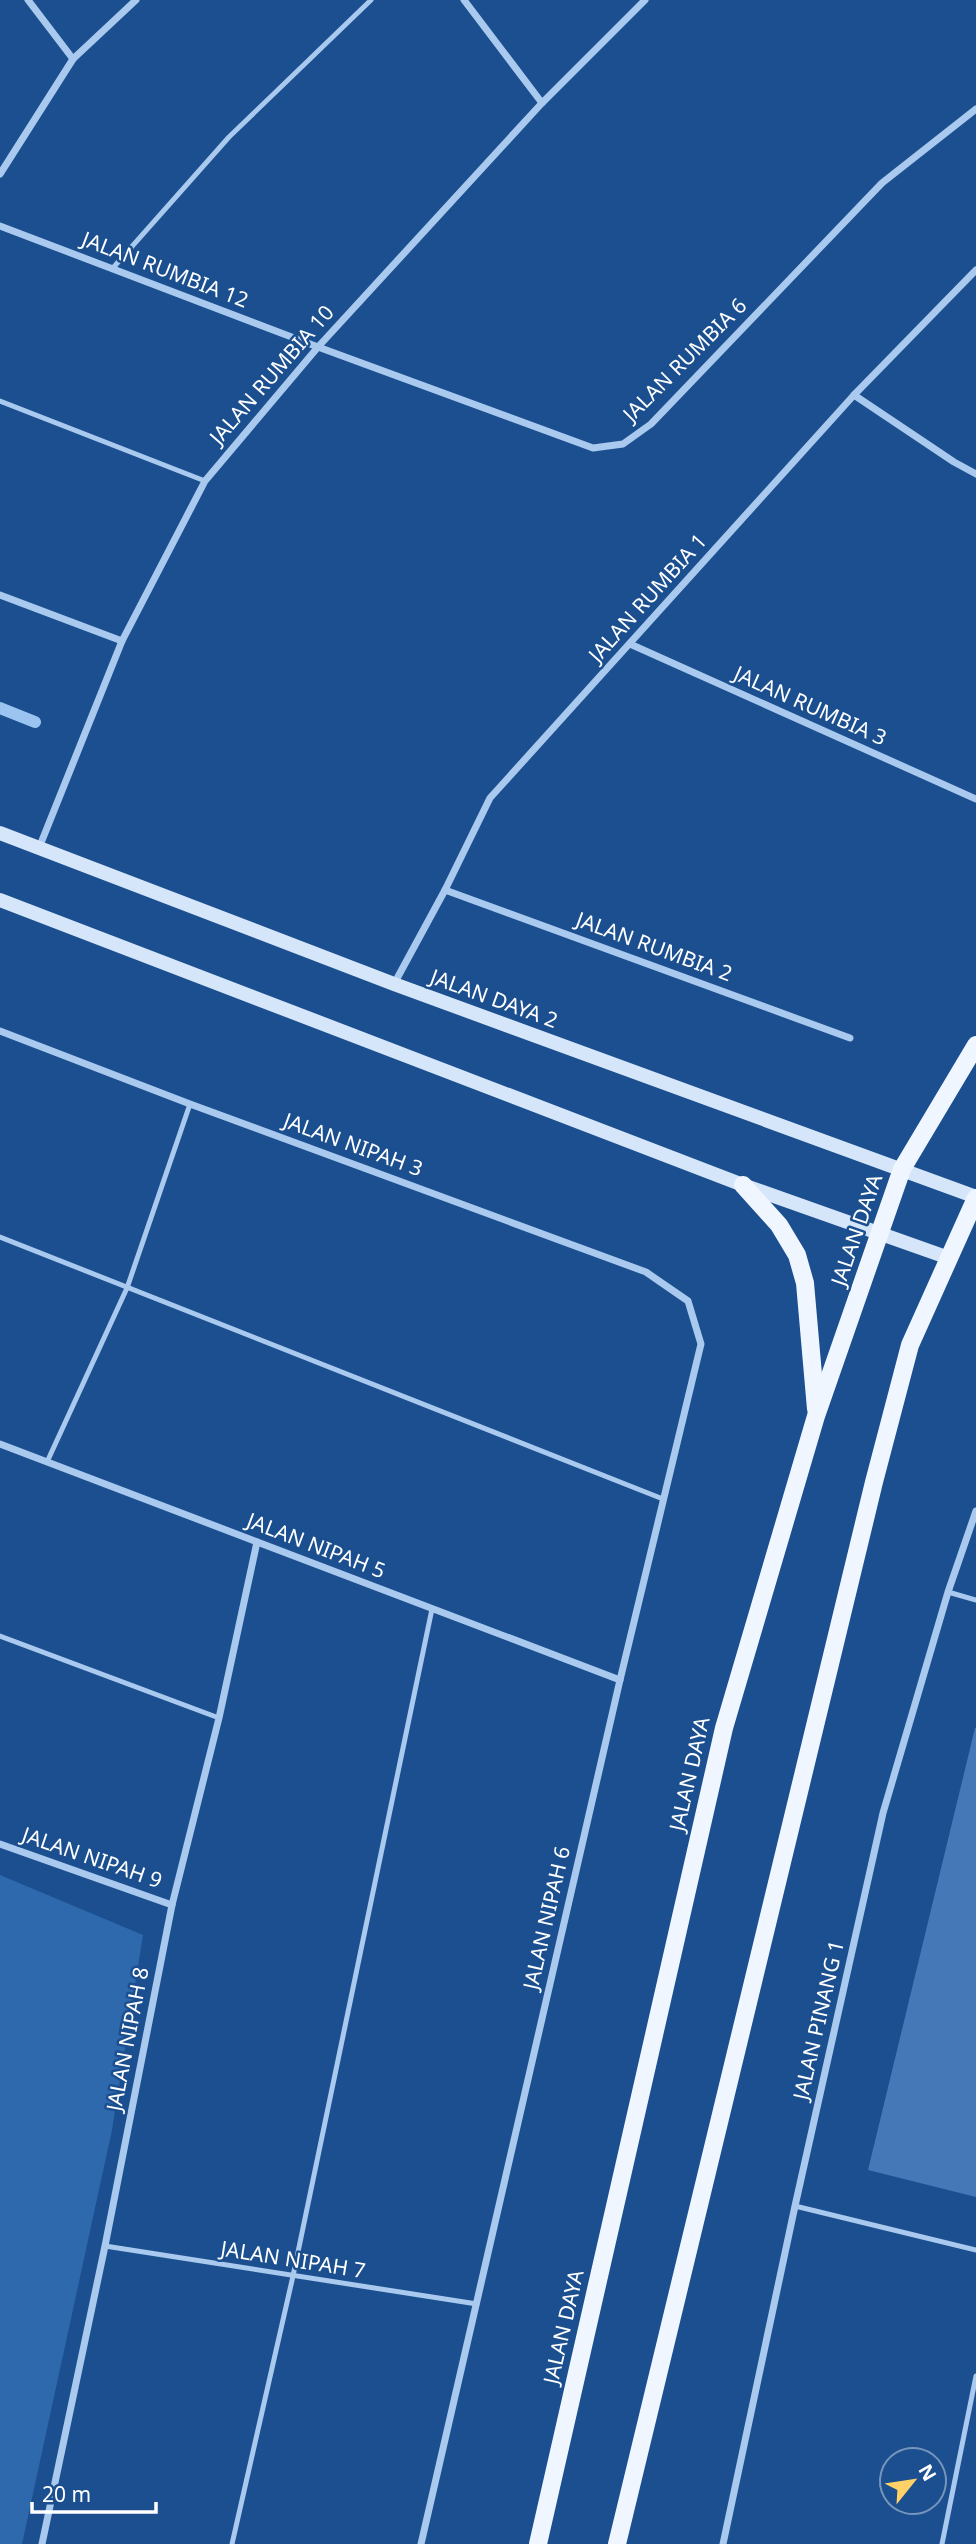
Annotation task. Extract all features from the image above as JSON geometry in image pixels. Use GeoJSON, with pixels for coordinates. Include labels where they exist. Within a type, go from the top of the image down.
{"type":"FeatureCollection","features":[{"type":"Feature","properties":{"kind":"main road","name":"JALAN DAYA 2"},"geometry":{"type":"LineString","coordinates":[[0,833],[394,984],[976,1197]]}},
{"type":"Feature","properties":{"kind":"main road"},"geometry":{"type":"LineString","coordinates":[[0,900],[743,1185],[950,1258]]}},
{"type":"Feature","properties":{"kind":"main road","name":"JALAN DAYA"},"geometry":{"type":"LineString","coordinates":[[538,2544],[724,1728],[816,1416],[902,1169],[976,1045]]}},
{"type":"Feature","properties":{"kind":"main road"},"geometry":{"type":"LineString","coordinates":[[743,1185],[779,1226],[797,1255],[805,1283],[816,1416]]}},
{"type":"Feature","properties":{"kind":"main road"},"geometry":{"type":"LineString","coordinates":[[617,2544],[874,1482],[910,1345],[976,1197]]}},
{"type":"Feature","properties":{"kind":"street"},"geometry":{"type":"LineString","coordinates":[[28,0],[73,59]]}},
{"type":"Feature","properties":{"kind":"street"},"geometry":{"type":"LineString","coordinates":[[0,174],[73,59],[136,0]]}},
{"type":"Feature","properties":{"kind":"street"},"geometry":{"type":"LineString","coordinates":[[464,0],[542,103]]}},
{"type":"Feature","properties":{"kind":"street","name":"JALAN RUMBIA 10"},"geometry":{"type":"LineString","coordinates":[[39,849],[122,641],[205,481],[317,347],[542,103],[645,0]]}},
{"type":"Feature","properties":{"kind":"street","name":"JALAN RUMBIA 6"},"geometry":{"type":"LineString","coordinates":[[317,347],[593,448],[623,444],[651,424],[882,183],[976,109]]}},
{"type":"Feature","properties":{"kind":"street","name":"JALAN RUMBIA 12"},"geometry":{"type":"LineString","coordinates":[[0,226],[317,347]]}},
{"type":"Feature","properties":{"kind":"street","name":"JALAN RUMBIA 1"},"geometry":{"type":"LineString","coordinates":[[394,984],[445,890],[490,798],[854,395],[976,270]]}},
{"type":"Feature","properties":{"kind":"street"},"geometry":{"type":"LineString","coordinates":[[854,395],[976,474]]}},
{"type":"Feature","properties":{"kind":"street"},"geometry":{"type":"LineString","coordinates":[[0,595],[122,641]]}},
{"type":"Feature","properties":{"kind":"street","name":"JALAN RUMBIA 3"},"geometry":{"type":"LineString","coordinates":[[630,644],[976,799]]}},
{"type":"Feature","properties":{"kind":"street","name":"JALAN RUMBIA 2"},"geometry":{"type":"LineString","coordinates":[[445,890],[850,1038]]}},
{"type":"Feature","properties":{"kind":"street","name":"JALAN NIPAH 3"},"geometry":{"type":"LineString","coordinates":[[0,1031],[646,1272],[688,1301]]}},
{"type":"Feature","properties":{"kind":"street","name":"JALAN NIPAH 6"},"geometry":{"type":"LineString","coordinates":[[421,2544],[620,1680],[701,1344],[688,1301]]}},
{"type":"Feature","properties":{"kind":"street","name":"JALAN NIPAH 5"},"geometry":{"type":"LineString","coordinates":[[0,1444],[620,1680]]}},
{"type":"Feature","properties":{"kind":"street","name":"JALAN PINANG 1"},"geometry":{"type":"LineString","coordinates":[[723,2544],[883,1813],[947,1592],[976,1511]]}},
{"type":"Feature","properties":{"kind":"street","name":"JALAN NIPAH 8"},"geometry":{"type":"LineString","coordinates":[[42,2544],[106,2246],[173,1905],[219,1718],[257,1542]]}},
{"type":"Feature","properties":{"kind":"street","name":"JALAN NIPAH 9"},"geometry":{"type":"LineString","coordinates":[[0,1844],[173,1905]]}},
{"type":"Feature","properties":{"kind":"lane"},"geometry":{"type":"LineString","coordinates":[[112,269],[229,137],[371,0]]}},
{"type":"Feature","properties":{"kind":"lane"},"geometry":{"type":"LineString","coordinates":[[0,401],[205,481]]}},
{"type":"Feature","properties":{"kind":"lane"},"geometry":{"type":"LineString","coordinates":[[47,1462],[127,1288],[190,1104]]}},
{"type":"Feature","properties":{"kind":"lane"},"geometry":{"type":"LineString","coordinates":[[0,1237],[663,1499]]}},
{"type":"Feature","properties":{"kind":"lane"},"geometry":{"type":"LineString","coordinates":[[947,1592],[976,1600]]}},
{"type":"Feature","properties":{"kind":"lane"},"geometry":{"type":"LineString","coordinates":[[233,2544],[293,2276],[432,1609]]}},
{"type":"Feature","properties":{"kind":"lane"},"geometry":{"type":"LineString","coordinates":[[0,1636],[219,1718]]}},
{"type":"Feature","properties":{"kind":"lane"},"geometry":{"type":"LineString","coordinates":[[795,2206],[976,2250]]}},
{"type":"Feature","properties":{"kind":"lane","name":"JALAN NIPAH 7"},"geometry":{"type":"LineString","coordinates":[[106,2246],[477,2304]]}},
{"type":"Feature","properties":{"kind":"lane"},"geometry":{"type":"LineString","coordinates":[[942,2544],[976,2376]]}},
{"type":"Feature","properties":{"kind":"shaded area"},"geometry":{"type":"Polygon","coordinates":[[[0,1875],[143,1935],[112,2130],[22,2544],[0,2544],[0,1875]]]}},
{"type":"Feature","properties":{"kind":"building"},"geometry":{"type":"Polygon","coordinates":[[[976,1728],[976,2197],[868,2170],[976,1728]]]}},
{"type":"Feature","properties":{"kind":"waterway"},"geometry":{"type":"LineString","coordinates":[[0,708],[35,722]]}}]}
